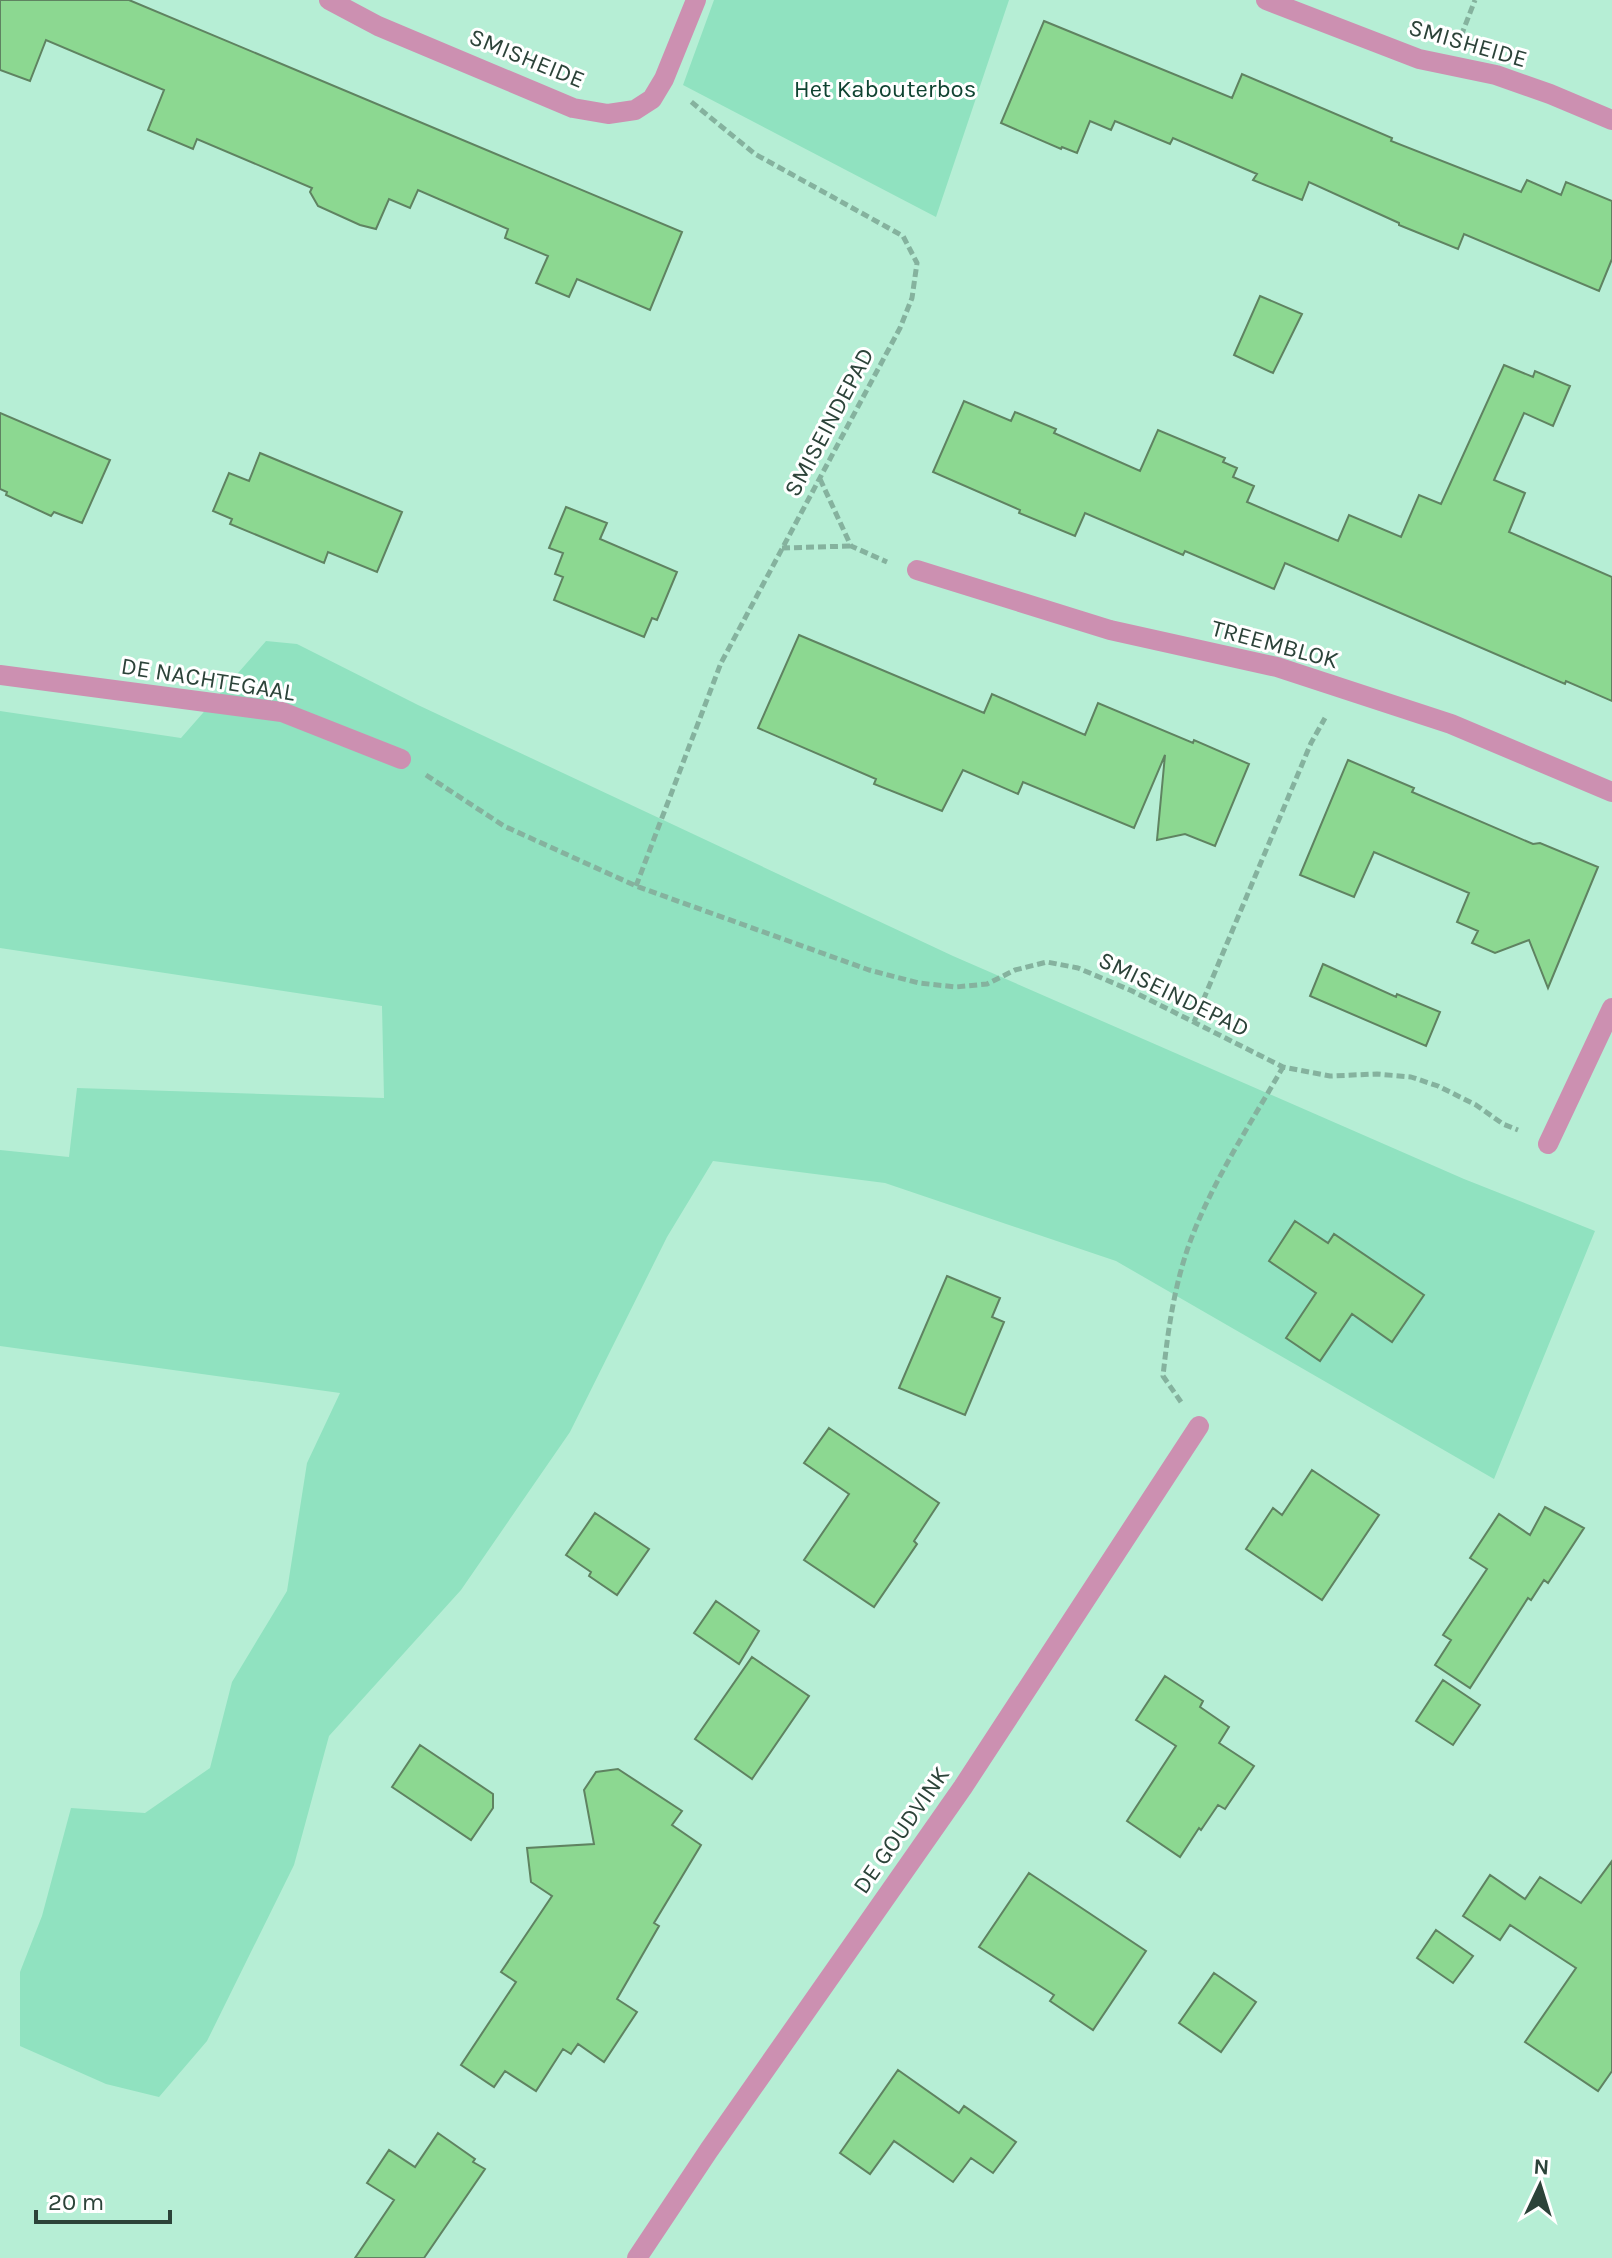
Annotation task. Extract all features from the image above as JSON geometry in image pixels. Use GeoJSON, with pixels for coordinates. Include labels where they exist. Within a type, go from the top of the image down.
{"type":"FeatureCollection","features":[{"type":"Feature","properties":{"kind":"street","name":"SMISHEIDE"},"geometry":{"type":"LineString","coordinates":[[329,0],[378,26],[573,108],[608,114],[635,110],[652,99],[664,79],[696,0]]}},
{"type":"Feature","properties":{"kind":"street","name":"SMISHEIDE"},"geometry":{"type":"LineString","coordinates":[[1266,0],[1419,59],[1496,75],[1612,120]]}},
{"type":"Feature","properties":{"kind":"street","name":"TREEMBLOK"},"geometry":{"type":"LineString","coordinates":[[917,570],[1110,630],[1277,667],[1451,724],[1612,792]]}},
{"type":"Feature","properties":{"kind":"street","name":"DE NACHTEGAAL"},"geometry":{"type":"LineString","coordinates":[[0,675],[282,712],[401,759]]}},
{"type":"Feature","properties":{"kind":"street"},"geometry":{"type":"LineString","coordinates":[[1548,1144],[1612,1008]]}},
{"type":"Feature","properties":{"kind":"street","name":"DE GOUDVINK"},"geometry":{"type":"LineString","coordinates":[[637,2258],[963,1787],[1199,1426]]}},
{"type":"Feature","properties":{"kind":"path","name":"SMISEINDEPAD"},"geometry":{"type":"LineString","coordinates":[[636,886],[721,663],[900,328],[912,298],[917,263],[903,236],[755,154],[664,79]]}},
{"type":"Feature","properties":{"kind":"path"},"geometry":{"type":"LineString","coordinates":[[820,478],[851,546]]}},
{"type":"Feature","properties":{"kind":"path"},"geometry":{"type":"LineString","coordinates":[[782,548],[851,546],[882,560],[917,570]]}},
{"type":"Feature","properties":{"kind":"path"},"geometry":{"type":"LineString","coordinates":[[1194,1022],[1311,743],[1342,690]]}},
{"type":"Feature","properties":{"kind":"path","name":"SMISEINDEPAD"},"geometry":{"type":"LineString","coordinates":[[401,759],[504,826],[636,886],[869,970],[919,983],[956,987],[987,984],[1015,970],[1047,962],[1078,968],[1130,990],[1283,1067],[1330,1076],[1377,1074],[1411,1077],[1438,1086],[1476,1105],[1503,1124],[1548,1144]]}},
{"type":"Feature","properties":{"kind":"path"},"geometry":{"type":"LineString","coordinates":[[1199,1426],[1163,1376],[1173,1303],[1184,1261],[1204,1207],[1283,1067]]}},
{"type":"Feature","properties":{"kind":"green space","name":"Het Kabouterbos"},"geometry":{"type":"Polygon","coordinates":[[[714,0],[1009,0],[936,217],[683,85],[714,0]]]}},
{"type":"Feature","properties":{"kind":"green space"},"geometry":{"type":"Polygon","coordinates":[[[266,641],[297,644],[418,705],[953,956],[1464,1179],[1595,1231],[1494,1479],[1116,1261],[885,1183],[713,1161],[667,1237],[570,1432],[461,1590],[329,1736],[294,1865],[207,2041],[159,2097],[106,2084],[20,2046],[20,1972],[42,1916],[71,1808],[145,1813],[210,1768],[232,1682],[287,1591],[307,1463],[340,1393],[0,1346],[0,1150],[69,1157],[77,1088],[384,1098],[382,1006],[0,948],[0,711],[181,738],[266,641]]]}},
{"type":"Feature","properties":{"kind":"building"},"geometry":{"type":"Polygon","coordinates":[[[0,0],[129,0],[682,232],[650,310],[577,279],[569,297],[536,283],[548,256],[505,238],[508,229],[418,190],[410,208],[389,199],[376,229],[318,206],[310,192],[312,188],[197,139],[193,149],[148,130],[164,90],[46,40],[30,81],[0,70],[0,0]]]}},
{"type":"Feature","properties":{"kind":"building"},"geometry":{"type":"Polygon","coordinates":[[[1044,21],[1232,98],[1242,74],[1392,138],[1391,141],[1521,192],[1527,180],[1561,195],[1566,182],[1612,201],[1612,259],[1599,291],[1464,234],[1458,249],[1309,182],[1302,200],[1253,180],[1257,174],[1173,138],[1170,144],[1115,121],[1111,130],[1090,121],[1077,153],[1001,123],[1044,21]]]}},
{"type":"Feature","properties":{"kind":"building"},"geometry":{"type":"Polygon","coordinates":[[[1260,296],[1302,314],[1273,373],[1234,355],[1260,296]]]}},
{"type":"Feature","properties":{"kind":"building"},"geometry":{"type":"Polygon","coordinates":[[[1504,365],[1533,377],[1535,371],[1570,386],[1553,426],[1524,413],[1494,480],[1525,493],[1509,532],[1612,577],[1612,701],[1566,681],[1565,684],[1285,563],[1274,589],[1185,551],[1183,555],[1085,513],[1075,536],[933,472],[964,401],[1011,421],[1015,412],[1140,471],[1158,430],[1225,458],[1223,462],[1237,468],[1233,477],[1254,486],[1247,502],[1338,541],[1349,515],[1401,537],[1419,495],[1441,504],[1504,365]]]}},
{"type":"Feature","properties":{"kind":"building"},"geometry":{"type":"Polygon","coordinates":[[[0,413],[110,460],[82,523],[54,512],[51,516],[6,495],[7,492],[0,489],[0,413]]]}},
{"type":"Feature","properties":{"kind":"building"},"geometry":{"type":"Polygon","coordinates":[[[260,453],[402,512],[377,572],[328,552],[324,563],[230,524],[232,519],[213,511],[229,473],[249,481],[260,453]]]}},
{"type":"Feature","properties":{"kind":"building"},"geometry":{"type":"Polygon","coordinates":[[[566,507],[607,523],[600,539],[677,572],[657,620],[652,618],[644,637],[554,600],[563,577],[555,574],[563,553],[549,548],[566,507]]]}},
{"type":"Feature","properties":{"kind":"building"},"geometry":{"type":"Polygon","coordinates":[[[799,635],[984,713],[992,694],[1085,735],[1098,703],[1249,764],[1215,846],[1185,834],[1157,840],[1165,755],[1134,828],[1023,782],[1018,794],[963,770],[942,811],[874,784],[876,779],[758,728],[799,635]]]}},
{"type":"Feature","properties":{"kind":"building"},"geometry":{"type":"Polygon","coordinates":[[[1348,760],[1414,788],[1412,792],[1533,844],[1540,843],[1598,867],[1548,988],[1529,940],[1495,953],[1472,943],[1478,931],[1457,922],[1469,893],[1374,852],[1354,897],[1300,875],[1348,760]]]}},
{"type":"Feature","properties":{"kind":"building"},"geometry":{"type":"Polygon","coordinates":[[[1323,964],[1396,997],[1397,994],[1440,1012],[1426,1046],[1310,996],[1323,964]]]}},
{"type":"Feature","properties":{"kind":"building"},"geometry":{"type":"Polygon","coordinates":[[[1295,1221],[1328,1243],[1334,1234],[1424,1295],[1392,1342],[1352,1314],[1320,1361],[1286,1338],[1316,1293],[1269,1261],[1295,1221]]]}},
{"type":"Feature","properties":{"kind":"building"},"geometry":{"type":"Polygon","coordinates":[[[947,1276],[1000,1298],[992,1317],[1004,1322],[965,1415],[899,1388],[947,1276]]]}},
{"type":"Feature","properties":{"kind":"building"},"geometry":{"type":"Polygon","coordinates":[[[829,1428],[939,1503],[914,1541],[917,1544],[874,1607],[804,1560],[849,1494],[804,1463],[829,1428]]]}},
{"type":"Feature","properties":{"kind":"building"},"geometry":{"type":"Polygon","coordinates":[[[1312,1470],[1379,1515],[1322,1600],[1246,1549],[1273,1508],[1282,1515],[1312,1470]]]}},
{"type":"Feature","properties":{"kind":"building"},"geometry":{"type":"Polygon","coordinates":[[[1545,1507],[1584,1528],[1548,1583],[1544,1580],[1531,1600],[1528,1598],[1470,1688],[1435,1665],[1451,1640],[1443,1635],[1487,1569],[1470,1558],[1499,1514],[1530,1535],[1545,1507]]]}},
{"type":"Feature","properties":{"kind":"building"},"geometry":{"type":"Polygon","coordinates":[[[595,1513],[649,1549],[617,1595],[566,1555],[595,1513]]]}},
{"type":"Feature","properties":{"kind":"building"},"geometry":{"type":"Polygon","coordinates":[[[716,1601],[759,1631],[739,1664],[694,1633],[716,1601]]]}},
{"type":"Feature","properties":{"kind":"building"},"geometry":{"type":"Polygon","coordinates":[[[752,1657],[809,1696],[752,1779],[695,1739],[752,1657]]]}},
{"type":"Feature","properties":{"kind":"building"},"geometry":{"type":"Polygon","coordinates":[[[1165,1676],[1203,1701],[1200,1707],[1229,1727],[1219,1743],[1254,1766],[1225,1809],[1218,1805],[1180,1857],[1127,1821],[1176,1746],[1136,1720],[1165,1676]]]}},
{"type":"Feature","properties":{"kind":"building"},"geometry":{"type":"Polygon","coordinates":[[[1443,1680],[1480,1705],[1453,1745],[1416,1721],[1443,1680]]]}},
{"type":"Feature","properties":{"kind":"building"},"geometry":{"type":"Polygon","coordinates":[[[420,1745],[493,1794],[493,1808],[471,1840],[392,1787],[420,1745]]]}},
{"type":"Feature","properties":{"kind":"building"},"geometry":{"type":"Polygon","coordinates":[[[618,1769],[682,1811],[672,1825],[701,1845],[654,1923],[659,1926],[617,1999],[637,2012],[604,2062],[578,2044],[571,2054],[563,2049],[536,2091],[505,2071],[494,2087],[461,2065],[516,1982],[501,1972],[552,1896],[531,1882],[527,1848],[594,1844],[584,1790],[596,1772],[618,1769]]]}},
{"type":"Feature","properties":{"kind":"building"},"geometry":{"type":"Polygon","coordinates":[[[1612,1861],[1612,2071],[1598,2091],[1525,2042],[1576,1968],[1510,1925],[1500,1940],[1463,1916],[1490,1875],[1525,1899],[1540,1877],[1581,1903],[1612,1861]]]}},
{"type":"Feature","properties":{"kind":"building"},"geometry":{"type":"Polygon","coordinates":[[[1029,1873],[1146,1951],[1093,2030],[1050,2001],[1054,1995],[979,1947],[1029,1873]]]}},
{"type":"Feature","properties":{"kind":"building"},"geometry":{"type":"Polygon","coordinates":[[[1436,1930],[1473,1956],[1453,1983],[1417,1958],[1436,1930]]]}},
{"type":"Feature","properties":{"kind":"building"},"geometry":{"type":"Polygon","coordinates":[[[1214,1973],[1256,2002],[1221,2052],[1179,2023],[1214,1973]]]}},
{"type":"Feature","properties":{"kind":"building"},"geometry":{"type":"Polygon","coordinates":[[[898,2070],[959,2113],[964,2106],[1016,2142],[993,2173],[971,2158],[953,2182],[894,2141],[870,2174],[840,2153],[898,2070]]]}},
{"type":"Feature","properties":{"kind":"building"},"geometry":{"type":"Polygon","coordinates":[[[438,2133],[485,2169],[424,2258],[355,2258],[394,2200],[367,2183],[389,2150],[415,2167],[438,2133]]]}}]}
